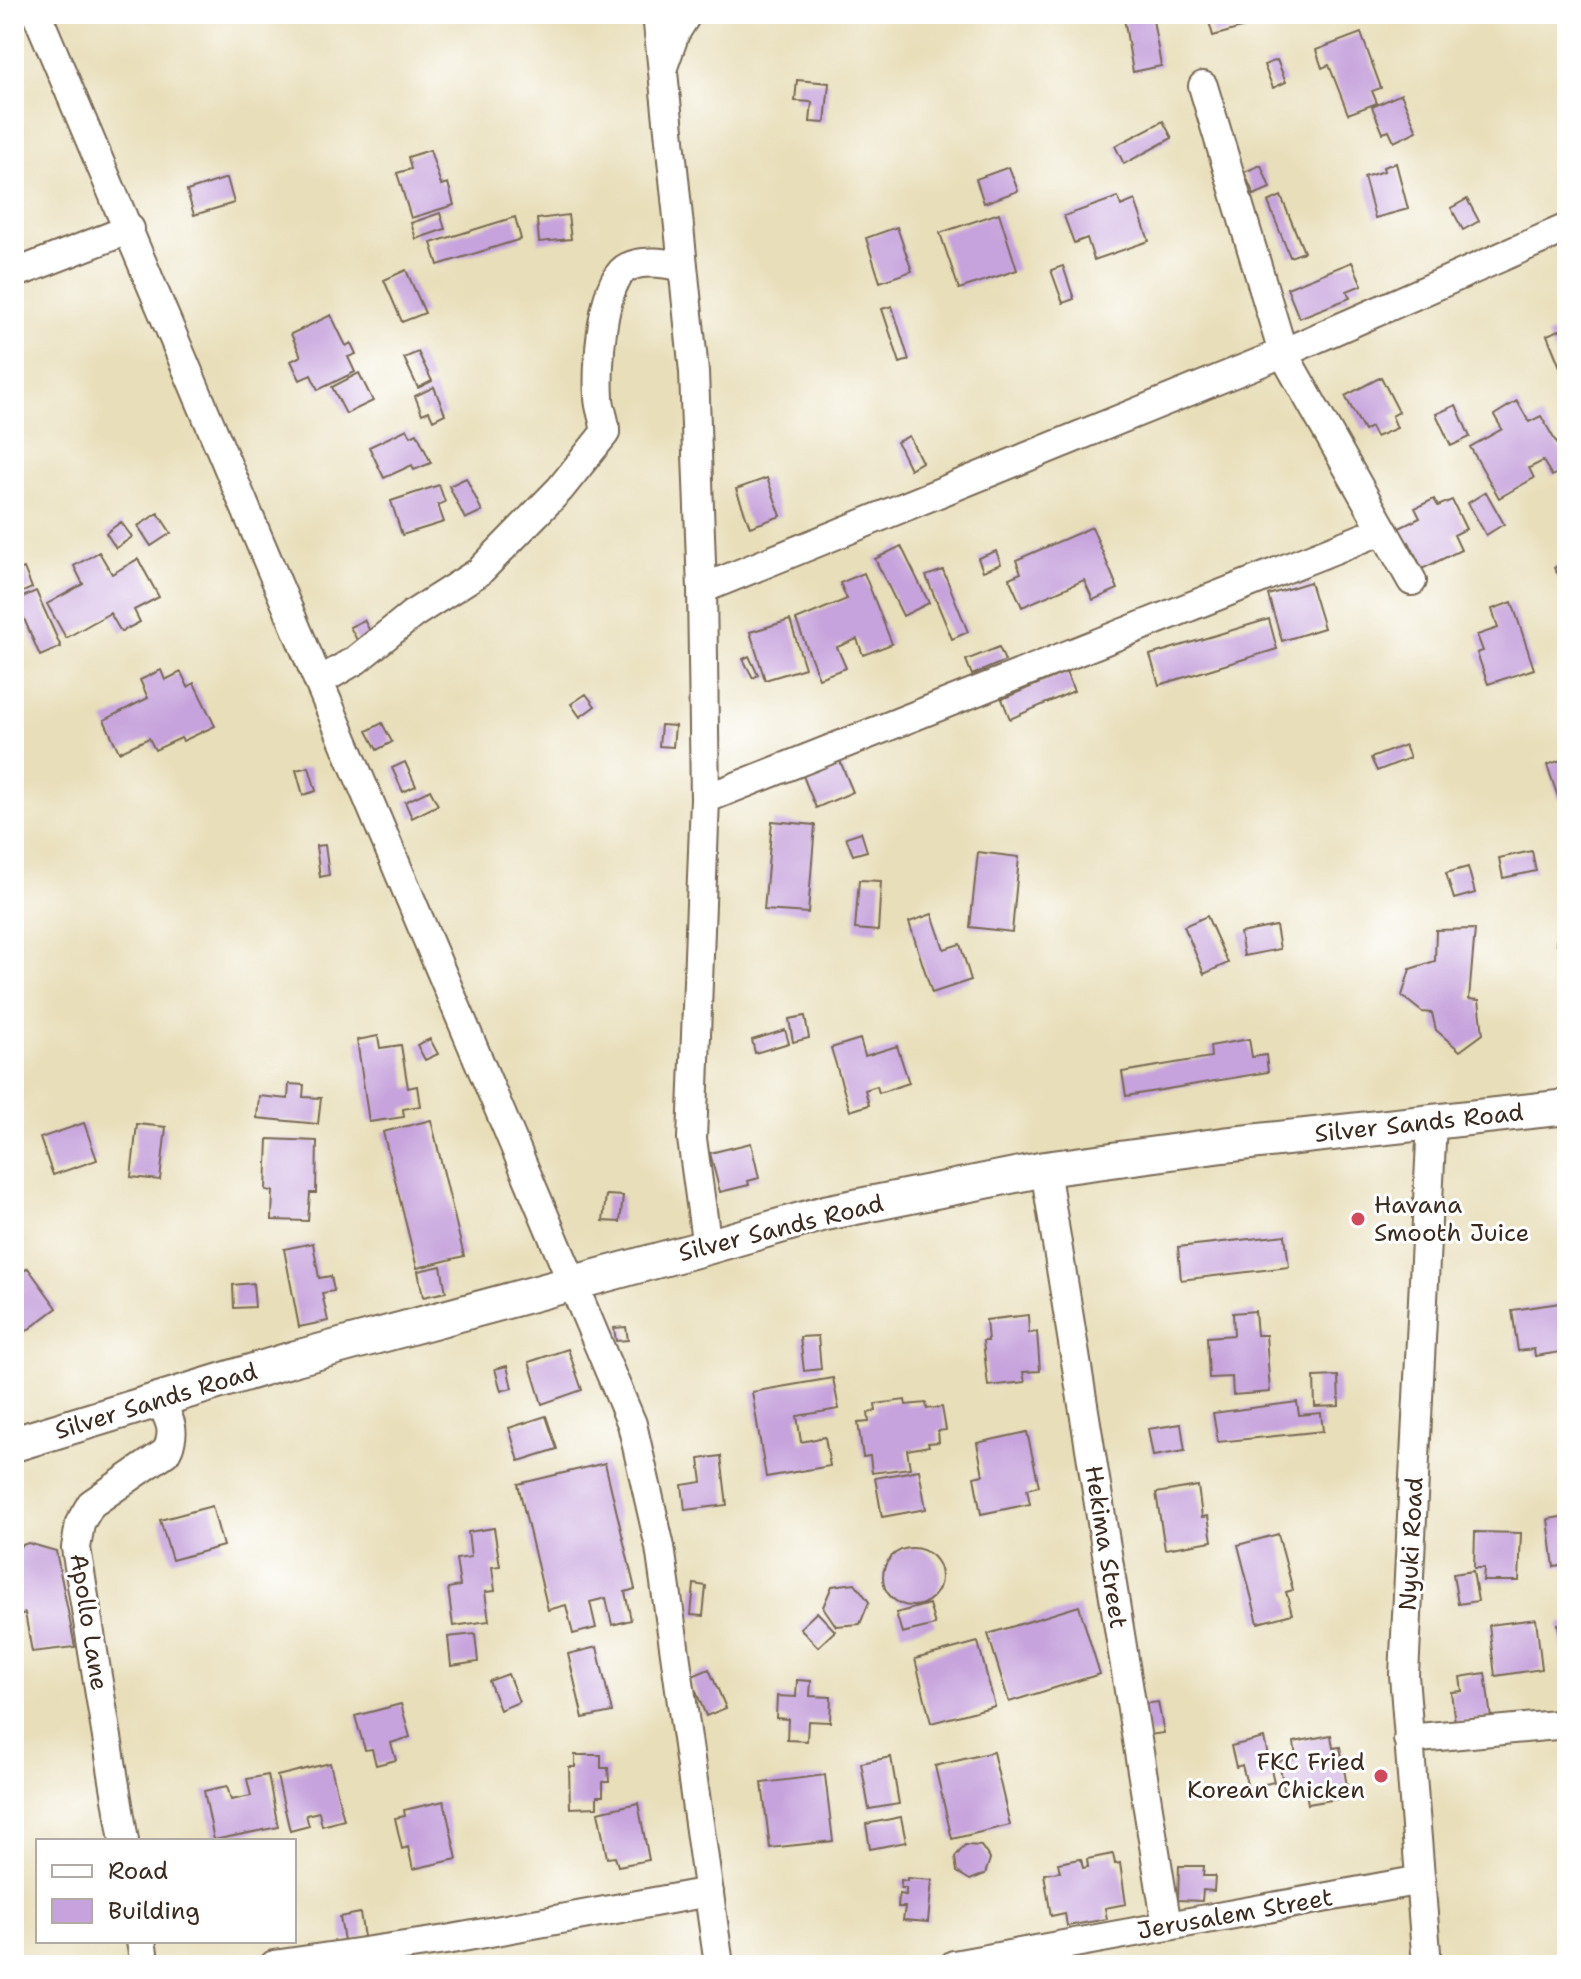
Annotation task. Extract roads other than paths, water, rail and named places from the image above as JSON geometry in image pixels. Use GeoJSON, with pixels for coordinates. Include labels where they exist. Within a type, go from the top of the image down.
{"type":"FeatureCollection","features":[{"type":"Feature","properties":{"kind":"street"},"geometry":{"type":"LineString","coordinates":[[37,14],[632,1424],[657,1532],[719,1965]]}},
{"type":"Feature","properties":{"kind":"street"},"geometry":{"type":"LineString","coordinates":[[657,14],[694,372],[702,589],[705,799],[692,1139],[707,1247]]}},
{"type":"Feature","properties":{"kind":"street"},"geometry":{"type":"LineString","coordinates":[[663,69],[675,33],[687,14]]}},
{"type":"Feature","properties":{"kind":"street"},"geometry":{"type":"LineString","coordinates":[[1203,86],[1283,353],[1412,581]]}},
{"type":"Feature","properties":{"kind":"street"},"geometry":{"type":"LineString","coordinates":[[702,589],[1283,353],[1567,228]]}},
{"type":"Feature","properties":{"kind":"street"},"geometry":{"type":"LineString","coordinates":[[14,274],[130,229]]}},
{"type":"Feature","properties":{"kind":"street"},"geometry":{"type":"LineString","coordinates":[[320,681],[356,660],[413,614],[479,572],[560,489],[605,433],[598,389],[604,313],[616,275],[628,266],[642,264],[663,263],[683,267]]}},
{"type":"Feature","properties":{"kind":"street"},"geometry":{"type":"LineString","coordinates":[[705,799],[1383,530]]}},
{"type":"Feature","properties":{"kind":"street","name":"Silver Sands Road"},"geometry":{"type":"LineString","coordinates":[[16,1439],[160,1401],[296,1358],[825,1213],[1045,1169],[1223,1145],[1567,1107]]}},
{"type":"Feature","properties":{"kind":"street","name":"Nyuki Road"},"geometry":{"type":"LineString","coordinates":[[1427,1965],[1404,1675],[1432,1122]]}},
{"type":"Feature","properties":{"kind":"street","name":"Hekima Street"},"geometry":{"type":"LineString","coordinates":[[1045,1169],[1167,1926]]}},
{"type":"Feature","properties":{"kind":"street","name":"Apollo Lane"},"geometry":{"type":"LineString","coordinates":[[124,1839],[76,1548],[80,1523],[91,1504],[166,1452],[172,1440],[172,1423],[160,1401]]}},
{"type":"Feature","properties":{"kind":"street"},"geometry":{"type":"LineString","coordinates":[[1408,1739],[1567,1724]]}},
{"type":"Feature","properties":{"kind":"street","name":"Jerusalem Street"},"geometry":{"type":"LineString","coordinates":[[954,1965],[1421,1880]]}},
{"type":"Feature","properties":{"kind":"street"},"geometry":{"type":"LineString","coordinates":[[274,1965],[446,1940],[709,1892]]}},
{"type":"Feature","properties":{"kind":"street"},"geometry":{"type":"LineString","coordinates":[[141,1943],[145,1965]]}},
{"type":"Feature","properties":{"kind":"place","name":"Havana Smooth Juice"},"geometry":{"type":"Point","coordinates":[1358,1219]}},
{"type":"Feature","properties":{"kind":"place","name":"FKC Fried Korean Chicken"},"geometry":{"type":"Point","coordinates":[1381,1776]}}]}
